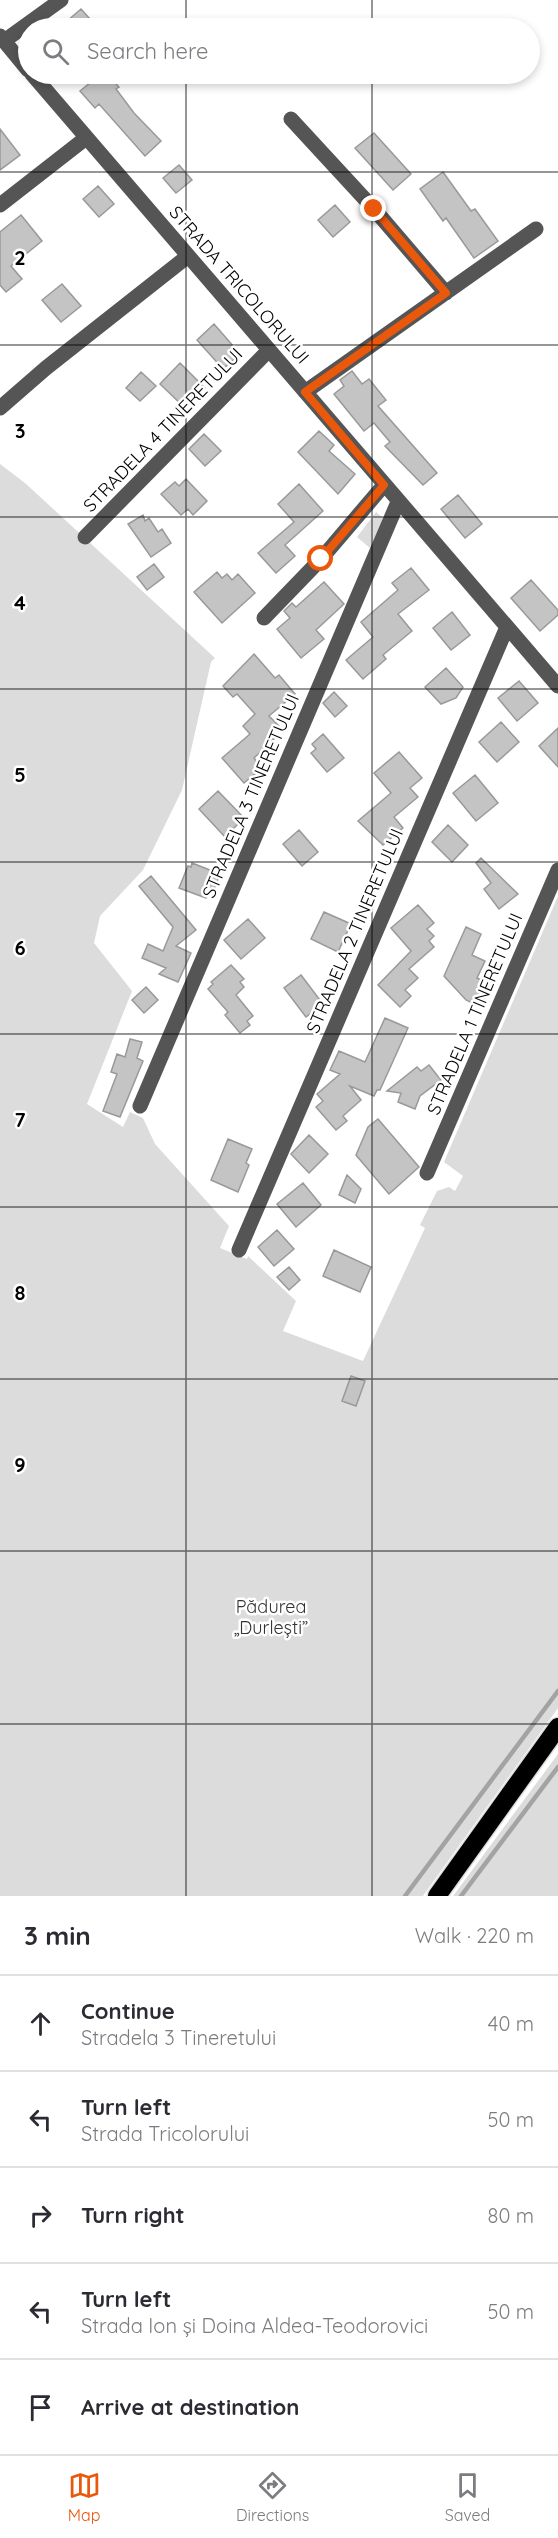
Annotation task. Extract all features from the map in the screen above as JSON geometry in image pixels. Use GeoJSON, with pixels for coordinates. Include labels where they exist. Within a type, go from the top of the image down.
{"type":"FeatureCollection","features":[{"type":"Feature","properties":{"kind":"highway"},"geometry":{"type":"LineString","coordinates":[[437,1896],[558,1727]]}},
{"type":"Feature","properties":{"kind":"street"},"geometry":{"type":"LineString","coordinates":[[33,18],[61,0]]}},
{"type":"Feature","properties":{"kind":"street"},"geometry":{"type":"LineString","coordinates":[[18,28],[2,38],[18,58]]}},
{"type":"Feature","properties":{"kind":"street","name":"STRADA TRICOLORULUI"},"geometry":{"type":"LineString","coordinates":[[40,84],[558,686]]}},
{"type":"Feature","properties":{"kind":"street"},"geometry":{"type":"LineString","coordinates":[[291,118],[446,293]]}},
{"type":"Feature","properties":{"kind":"street"},"geometry":{"type":"LineString","coordinates":[[0,205],[86,138]]}},
{"type":"Feature","properties":{"kind":"street"},"geometry":{"type":"LineString","coordinates":[[305,392],[536,229]]}},
{"type":"Feature","properties":{"kind":"street"},"geometry":{"type":"LineString","coordinates":[[0,408],[46,368],[188,256]]}},
{"type":"Feature","properties":{"kind":"street","name":"STRADELA 4 TINERETULUI"},"geometry":{"type":"LineString","coordinates":[[85,537],[268,350]]}},
{"type":"Feature","properties":{"kind":"street"},"geometry":{"type":"LineString","coordinates":[[264,618],[321,559],[384,485]]}},
{"type":"Feature","properties":{"kind":"street","name":"STRADELA 3 TINERETULUI"},"geometry":{"type":"LineString","coordinates":[[140,1106],[398,502]]}},
{"type":"Feature","properties":{"kind":"street","name":"STRADELA 2 TINERETULUI"},"geometry":{"type":"LineString","coordinates":[[239,1250],[507,627]]}},
{"type":"Feature","properties":{"kind":"street","name":"STRADELA 1 TINERETULUI"},"geometry":{"type":"LineString","coordinates":[[427,1173],[558,870]]}},
{"type":"Feature","properties":{"kind":"green space","name":"Pădurea „Durlești”"},"geometry":{"type":"Polygon","coordinates":[[[0,464],[25,483],[215,658],[211,662],[182,790],[143,870],[100,916],[94,943],[132,991],[87,1104],[123,1127],[130,1112],[143,1118],[155,1144],[229,1226],[220,1248],[247,1259],[248,1256],[296,1301],[283,1331],[363,1361],[425,1228],[420,1225],[437,1191],[449,1187],[455,1191],[463,1176],[444,1162],[558,896],[558,1708],[423,1896],[0,1896],[0,464]]]}},
{"type":"Feature","properties":{"kind":"green space"},"geometry":{"type":"Polygon","coordinates":[[[376,512],[383,518],[371,549],[357,537],[376,512]]]}},
{"type":"Feature","properties":{"kind":"green space"},"geometry":{"type":"Polygon","coordinates":[[[558,1754],[558,1896],[453,1896],[558,1754]]]}},
{"type":"Feature","properties":{"kind":"building"},"geometry":{"type":"Polygon","coordinates":[[[81,9],[89,18],[71,18],[81,9]]]}},
{"type":"Feature","properties":{"kind":"building"},"geometry":{"type":"Polygon","coordinates":[[[89,84],[116,84],[119,87],[116,89],[134,113],[161,141],[145,156],[99,104],[95,108],[80,91],[89,84]]]}},
{"type":"Feature","properties":{"kind":"building"},"geometry":{"type":"Polygon","coordinates":[[[0,129],[20,155],[0,170],[0,129]]]}},
{"type":"Feature","properties":{"kind":"building"},"geometry":{"type":"Polygon","coordinates":[[[374,133],[411,174],[393,190],[355,148],[374,133]]]}},
{"type":"Feature","properties":{"kind":"building"},"geometry":{"type":"Polygon","coordinates":[[[179,165],[192,180],[176,193],[163,178],[179,165]]]}},
{"type":"Feature","properties":{"kind":"building"},"geometry":{"type":"Polygon","coordinates":[[[443,172],[471,211],[475,209],[498,241],[474,258],[446,218],[443,221],[420,189],[443,172]]]}},
{"type":"Feature","properties":{"kind":"building"},"geometry":{"type":"Polygon","coordinates":[[[98,186],[114,204],[99,217],[83,199],[98,186]]]}},
{"type":"Feature","properties":{"kind":"building"},"geometry":{"type":"Polygon","coordinates":[[[335,205],[350,222],[333,237],[318,220],[335,205]]]}},
{"type":"Feature","properties":{"kind":"building"},"geometry":{"type":"Polygon","coordinates":[[[21,215],[42,241],[11,266],[22,279],[6,292],[0,285],[0,232],[21,215]]]}},
{"type":"Feature","properties":{"kind":"building"},"geometry":{"type":"Polygon","coordinates":[[[62,284],[81,306],[61,322],[42,300],[62,284]]]}},
{"type":"Feature","properties":{"kind":"building"},"geometry":{"type":"Polygon","coordinates":[[[214,324],[240,354],[223,369],[197,340],[214,324]]]}},
{"type":"Feature","properties":{"kind":"building"},"geometry":{"type":"Polygon","coordinates":[[[180,363],[205,388],[185,408],[160,384],[180,363]]]}},
{"type":"Feature","properties":{"kind":"building"},"geometry":{"type":"Polygon","coordinates":[[[352,371],[362,384],[369,379],[386,400],[378,406],[437,473],[423,485],[385,446],[390,442],[374,423],[364,431],[334,394],[344,386],[340,380],[352,371]]]}},
{"type":"Feature","properties":{"kind":"building"},"geometry":{"type":"Polygon","coordinates":[[[141,372],[156,386],[140,401],[126,388],[141,372]]]}},
{"type":"Feature","properties":{"kind":"building"},"geometry":{"type":"Polygon","coordinates":[[[319,431],[334,445],[329,451],[355,474],[338,494],[298,452],[319,431]]]}},
{"type":"Feature","properties":{"kind":"building"},"geometry":{"type":"Polygon","coordinates":[[[204,434],[221,451],[205,466],[189,449],[204,434]]]}},
{"type":"Feature","properties":{"kind":"building"},"geometry":{"type":"Polygon","coordinates":[[[186,479],[207,501],[193,515],[188,509],[181,515],[161,494],[175,482],[179,486],[186,479]]]}},
{"type":"Feature","properties":{"kind":"building"},"geometry":{"type":"Polygon","coordinates":[[[299,484],[323,511],[285,545],[295,556],[276,573],[258,553],[294,522],[278,504],[299,484]]]}},
{"type":"Feature","properties":{"kind":"building"},"geometry":{"type":"Polygon","coordinates":[[[458,495],[482,524],[465,538],[441,509],[458,495]]]}},
{"type":"Feature","properties":{"kind":"building"},"geometry":{"type":"Polygon","coordinates":[[[143,515],[145,521],[149,518],[158,532],[162,529],[171,543],[151,557],[128,524],[143,515]]]}},
{"type":"Feature","properties":{"kind":"building"},"geometry":{"type":"Polygon","coordinates":[[[154,564],[164,577],[147,590],[137,577],[154,564]]]}},
{"type":"Feature","properties":{"kind":"building"},"geometry":{"type":"Polygon","coordinates":[[[411,568],[429,590],[398,614],[412,631],[383,655],[386,659],[363,679],[346,660],[373,637],[361,622],[398,590],[392,583],[411,568]]]}},
{"type":"Feature","properties":{"kind":"building"},"geometry":{"type":"Polygon","coordinates":[[[217,572],[222,578],[227,574],[232,580],[238,574],[255,593],[222,623],[194,592],[217,572]]]}},
{"type":"Feature","properties":{"kind":"building"},"geometry":{"type":"Polygon","coordinates":[[[531,580],[558,610],[558,615],[540,631],[511,598],[531,580]]]}},
{"type":"Feature","properties":{"kind":"building"},"geometry":{"type":"Polygon","coordinates":[[[324,582],[344,604],[316,630],[324,639],[301,658],[277,629],[290,618],[284,611],[292,603],[296,607],[324,582]]]}},
{"type":"Feature","properties":{"kind":"building"},"geometry":{"type":"Polygon","coordinates":[[[452,612],[470,635],[451,650],[433,628],[452,612]]]}},
{"type":"Feature","properties":{"kind":"building"},"geometry":{"type":"Polygon","coordinates":[[[254,654],[275,678],[279,675],[295,694],[269,716],[279,726],[272,733],[276,737],[254,758],[262,768],[244,783],[222,758],[250,734],[243,726],[255,714],[237,694],[233,697],[223,686],[254,654]]]}},
{"type":"Feature","properties":{"kind":"building"},"geometry":{"type":"Polygon","coordinates":[[[446,668],[463,687],[456,698],[441,704],[425,687],[446,668]]]}},
{"type":"Feature","properties":{"kind":"building"},"geometry":{"type":"Polygon","coordinates":[[[519,681],[538,703],[517,721],[498,698],[519,681]]]}},
{"type":"Feature","properties":{"kind":"building"},"geometry":{"type":"Polygon","coordinates":[[[334,692],[347,706],[335,717],[323,703],[334,692]]]}},
{"type":"Feature","properties":{"kind":"building"},"geometry":{"type":"Polygon","coordinates":[[[501,722],[519,742],[497,762],[479,742],[501,722]]]}},
{"type":"Feature","properties":{"kind":"building"},"geometry":{"type":"Polygon","coordinates":[[[558,728],[558,767],[539,746],[558,728]]]}},
{"type":"Feature","properties":{"kind":"building"},"geometry":{"type":"Polygon","coordinates":[[[323,734],[344,758],[327,772],[311,753],[316,749],[312,744],[323,734]]]}},
{"type":"Feature","properties":{"kind":"building"},"geometry":{"type":"Polygon","coordinates":[[[399,752],[422,778],[410,788],[418,797],[394,817],[403,828],[383,845],[358,821],[391,793],[374,773],[399,752]]]}},
{"type":"Feature","properties":{"kind":"building"},"geometry":{"type":"Polygon","coordinates":[[[475,775],[498,803],[476,821],[453,793],[475,775]]]}},
{"type":"Feature","properties":{"kind":"building"},"geometry":{"type":"Polygon","coordinates":[[[218,791],[244,818],[225,837],[199,809],[218,791]]]}},
{"type":"Feature","properties":{"kind":"building"},"geometry":{"type":"Polygon","coordinates":[[[448,825],[468,845],[452,862],[432,842],[448,825]]]}},
{"type":"Feature","properties":{"kind":"building"},"geometry":{"type":"Polygon","coordinates":[[[299,830],[318,852],[302,866],[283,844],[299,830]]]}},
{"type":"Feature","properties":{"kind":"building"},"geometry":{"type":"Polygon","coordinates":[[[481,858],[518,894],[499,909],[484,889],[491,883],[476,863],[481,858]]]}},
{"type":"Feature","properties":{"kind":"building"},"geometry":{"type":"Polygon","coordinates":[[[192,863],[220,874],[213,892],[209,890],[206,898],[179,888],[188,866],[191,867],[192,863]]]}},
{"type":"Feature","properties":{"kind":"building"},"geometry":{"type":"Polygon","coordinates":[[[151,876],[196,930],[176,946],[191,953],[178,982],[159,974],[166,968],[142,958],[148,944],[163,951],[173,927],[139,886],[151,876]]]}},
{"type":"Feature","properties":{"kind":"building"},"geometry":{"type":"Polygon","coordinates":[[[418,905],[434,923],[427,929],[434,936],[429,941],[434,947],[409,969],[418,978],[405,990],[411,996],[400,1007],[378,985],[411,951],[391,928],[418,905]]]}},
{"type":"Feature","properties":{"kind":"building"},"geometry":{"type":"Polygon","coordinates":[[[324,912],[351,924],[338,952],[311,939],[324,912]]]}},
{"type":"Feature","properties":{"kind":"building"},"geometry":{"type":"Polygon","coordinates":[[[248,919],[265,938],[241,959],[224,940],[248,919]]]}},
{"type":"Feature","properties":{"kind":"building"},"geometry":{"type":"Polygon","coordinates":[[[466,927],[481,934],[472,955],[485,961],[477,978],[491,984],[481,1007],[466,1000],[444,976],[466,927]]]}},
{"type":"Feature","properties":{"kind":"building"},"geometry":{"type":"Polygon","coordinates":[[[231,965],[244,979],[240,982],[244,987],[236,995],[253,1016],[247,1021],[250,1025],[240,1033],[225,1015],[228,1012],[208,989],[213,984],[211,982],[231,965]]]}},
{"type":"Feature","properties":{"kind":"building"},"geometry":{"type":"Polygon","coordinates":[[[301,975],[323,1004],[306,1017],[284,988],[301,975]]]}},
{"type":"Feature","properties":{"kind":"building"},"geometry":{"type":"Polygon","coordinates":[[[146,987],[158,1000],[144,1013],[132,1000],[146,987]]]}},
{"type":"Feature","properties":{"kind":"building"},"geometry":{"type":"Polygon","coordinates":[[[385,1018],[408,1028],[380,1090],[377,1090],[374,1096],[350,1086],[361,1100],[343,1116],[347,1121],[336,1130],[316,1107],[323,1101],[317,1094],[340,1074],[330,1070],[339,1051],[365,1062],[385,1018]]]}},
{"type":"Feature","properties":{"kind":"building"},"geometry":{"type":"Polygon","coordinates":[[[130,1039],[142,1042],[137,1058],[143,1061],[120,1117],[103,1111],[117,1074],[111,1072],[117,1054],[125,1057],[130,1039]]]}},
{"type":"Feature","properties":{"kind":"building"},"geometry":{"type":"Polygon","coordinates":[[[429,1065],[441,1080],[420,1096],[415,1109],[398,1102],[401,1093],[387,1091],[417,1067],[421,1071],[429,1065]]]}},
{"type":"Feature","properties":{"kind":"building"},"geometry":{"type":"Polygon","coordinates":[[[378,1119],[419,1167],[389,1194],[356,1155],[368,1127],[378,1119]]]}},
{"type":"Feature","properties":{"kind":"building"},"geometry":{"type":"Polygon","coordinates":[[[309,1135],[328,1154],[309,1173],[291,1154],[309,1135]]]}},
{"type":"Feature","properties":{"kind":"building"},"geometry":{"type":"Polygon","coordinates":[[[228,1139],[252,1149],[246,1163],[249,1165],[238,1192],[211,1180],[228,1139]]]}},
{"type":"Feature","properties":{"kind":"building"},"geometry":{"type":"Polygon","coordinates":[[[347,1175],[361,1189],[355,1203],[339,1195],[347,1175]]]}},
{"type":"Feature","properties":{"kind":"building"},"geometry":{"type":"Polygon","coordinates":[[[303,1183],[321,1205],[296,1227],[277,1204],[303,1183]]]}},
{"type":"Feature","properties":{"kind":"building"},"geometry":{"type":"Polygon","coordinates":[[[277,1230],[294,1249],[274,1266],[258,1247],[277,1230]]]}},
{"type":"Feature","properties":{"kind":"building"},"geometry":{"type":"Polygon","coordinates":[[[334,1250],[371,1267],[360,1292],[323,1276],[334,1250]]]}},
{"type":"Feature","properties":{"kind":"building"},"geometry":{"type":"Polygon","coordinates":[[[289,1267],[300,1280],[289,1290],[277,1277],[289,1267]]]}},
{"type":"Feature","properties":{"kind":"building"},"geometry":{"type":"Polygon","coordinates":[[[351,1376],[365,1381],[356,1406],[342,1401],[351,1376]]]}},
{"type":"Feature","properties":{"kind":"waterway"},"geometry":{"type":"LineString","coordinates":[[405,1896],[558,1691]]}},
{"type":"Feature","properties":{"kind":"waterway"},"geometry":{"type":"LineString","coordinates":[[461,1896],[558,1767]]}},
{"type":"Feature","properties":{"kind":"route"},"geometry":{"type":"LineString","coordinates":[[321,559],[384,485],[305,392],[446,293],[374,209]]}}]}
